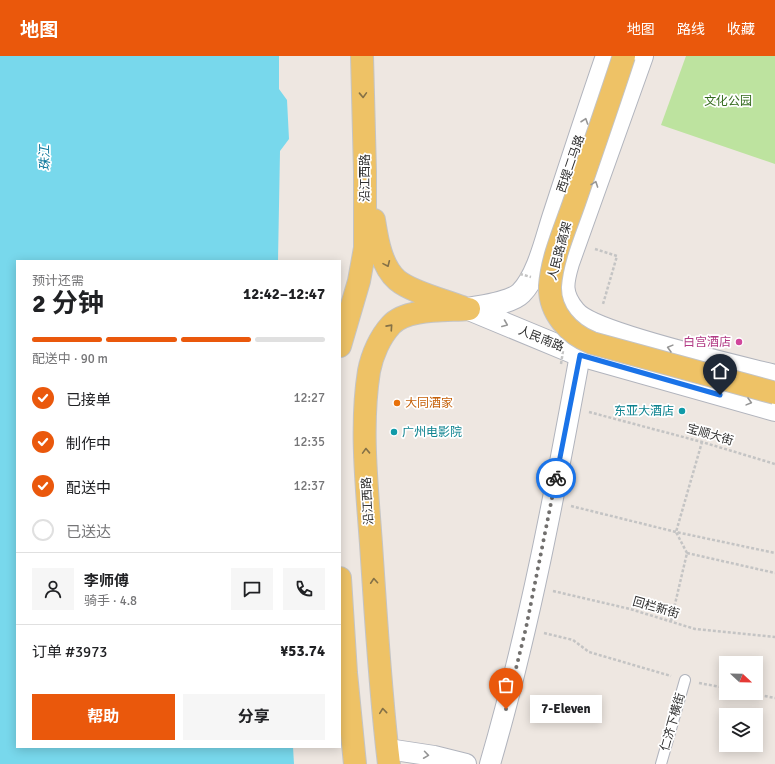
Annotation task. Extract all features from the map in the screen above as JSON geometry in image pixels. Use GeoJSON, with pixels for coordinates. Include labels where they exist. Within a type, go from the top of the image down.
{"type":"FeatureCollection","features":[{"type":"Feature","properties":{"kind":"main road","name":"沿江西路"},"geometry":{"type":"LineString","coordinates":[[341,343],[359,281],[365,248],[362,56]]}},
{"type":"Feature","properties":{"kind":"main road","name":"西堤二马路"},"geometry":{"type":"LineString","coordinates":[[469,310],[503,301],[519,294],[526,287],[534,271],[546,237],[607,56]]}},
{"type":"Feature","properties":{"kind":"main road","name":"人民路高架"},"geometry":{"type":"LineString","coordinates":[[624,56],[566,225],[553,271],[550,286],[553,304],[558,316],[567,329],[580,338],[592,343],[775,393]]}},
{"type":"Feature","properties":{"kind":"main road"},"geometry":{"type":"LineString","coordinates":[[642,56],[563,278],[562,286],[566,299],[574,312],[583,320],[655,344],[775,376]]}},
{"type":"Feature","properties":{"kind":"main road"},"geometry":{"type":"LineString","coordinates":[[365,172],[378,242],[389,269],[397,280],[469,310]]}},
{"type":"Feature","properties":{"kind":"main road"},"geometry":{"type":"LineString","coordinates":[[546,237],[573,251]]}},
{"type":"Feature","properties":{"kind":"main road"},"geometry":{"type":"LineString","coordinates":[[534,271],[573,251]]}},
{"type":"Feature","properties":{"kind":"main road","name":"沿江西路"},"geometry":{"type":"LineString","coordinates":[[388,757],[379,661],[366,454],[365,411],[369,369],[382,337],[392,324],[404,316],[418,313],[469,310]]}},
{"type":"Feature","properties":{"kind":"main road","name":"人民南路"},"geometry":{"type":"LineString","coordinates":[[469,310],[580,355],[775,410]]}},
{"type":"Feature","properties":{"kind":"main road"},"geometry":{"type":"LineString","coordinates":[[341,594],[346,673],[355,764]]}},
{"type":"Feature","properties":{"kind":"street"},"geometry":{"type":"LineString","coordinates":[[490,764],[514,683],[580,355]]}},
{"type":"Feature","properties":{"kind":"street"},"geometry":{"type":"LineString","coordinates":[[388,757],[434,756],[466,764]]}},
{"type":"Feature","properties":{"kind":"lane","name":"仁济下横街"},"geometry":{"type":"LineString","coordinates":[[661,764],[685,680]]}},
{"type":"Feature","properties":{"kind":"path"},"geometry":{"type":"LineString","coordinates":[[573,251],[617,256],[601,309]]}},
{"type":"Feature","properties":{"kind":"path","name":"宝顺大街"},"geometry":{"type":"LineString","coordinates":[[570,406],[702,442],[775,464]]}},
{"type":"Feature","properties":{"kind":"path"},"geometry":{"type":"LineString","coordinates":[[671,622],[687,553],[676,532],[702,442]]}},
{"type":"Feature","properties":{"kind":"path"},"geometry":{"type":"LineString","coordinates":[[551,501],[676,532],[775,553]]}},
{"type":"Feature","properties":{"kind":"path"},"geometry":{"type":"LineString","coordinates":[[687,553],[775,573]]}},
{"type":"Feature","properties":{"kind":"path","name":"回栏新街"},"geometry":{"type":"LineString","coordinates":[[534,586],[630,609],[695,629],[775,637]]}},
{"type":"Feature","properties":{"kind":"path"},"geometry":{"type":"LineString","coordinates":[[526,628],[573,640],[589,652],[685,680],[719,687]]}},
{"type":"Feature","properties":{"kind":"path"},"geometry":{"type":"LineString","coordinates":[[763,696],[775,698]]}},
{"type":"Feature","properties":{"kind":"green space","name":"文化公园"},"geometry":{"type":"Polygon","coordinates":[[[686,56],[775,56],[775,164],[661,125],[686,56]]]}},
{"type":"Feature","properties":{"kind":"water","name":"珠江"},"geometry":{"type":"Polygon","coordinates":[[[0,56],[279,56],[279,89],[287,100],[289,139],[280,151],[278,260],[16,260],[16,748],[293,748],[294,764],[0,764],[0,56]]]}},
{"type":"Feature","properties":{"kind":"way so far"},"geometry":{"type":"LineString","coordinates":[[506,709],[514,683],[526,628],[556,478]]}},
{"type":"Feature","properties":{"kind":"place","name":"白宫酒店"},"geometry":{"type":"Point","coordinates":[739,342]}},
{"type":"Feature","properties":{"kind":"place","name":"大同酒家"},"geometry":{"type":"Point","coordinates":[397,403]}},
{"type":"Feature","properties":{"kind":"place","name":"东亚大酒店"},"geometry":{"type":"Point","coordinates":[682,411]}},
{"type":"Feature","properties":{"kind":"place","name":"广州电影院"},"geometry":{"type":"Point","coordinates":[394,432]}},
{"type":"Feature","properties":{"kind":"place","name":"7-Eleven"},"geometry":{"type":"Point","coordinates":[506,709]}},
{"type":"Feature","properties":{"kind":"route"},"geometry":{"type":"LineString","coordinates":[[556,478],[580,355],[720,395]]}}]}
